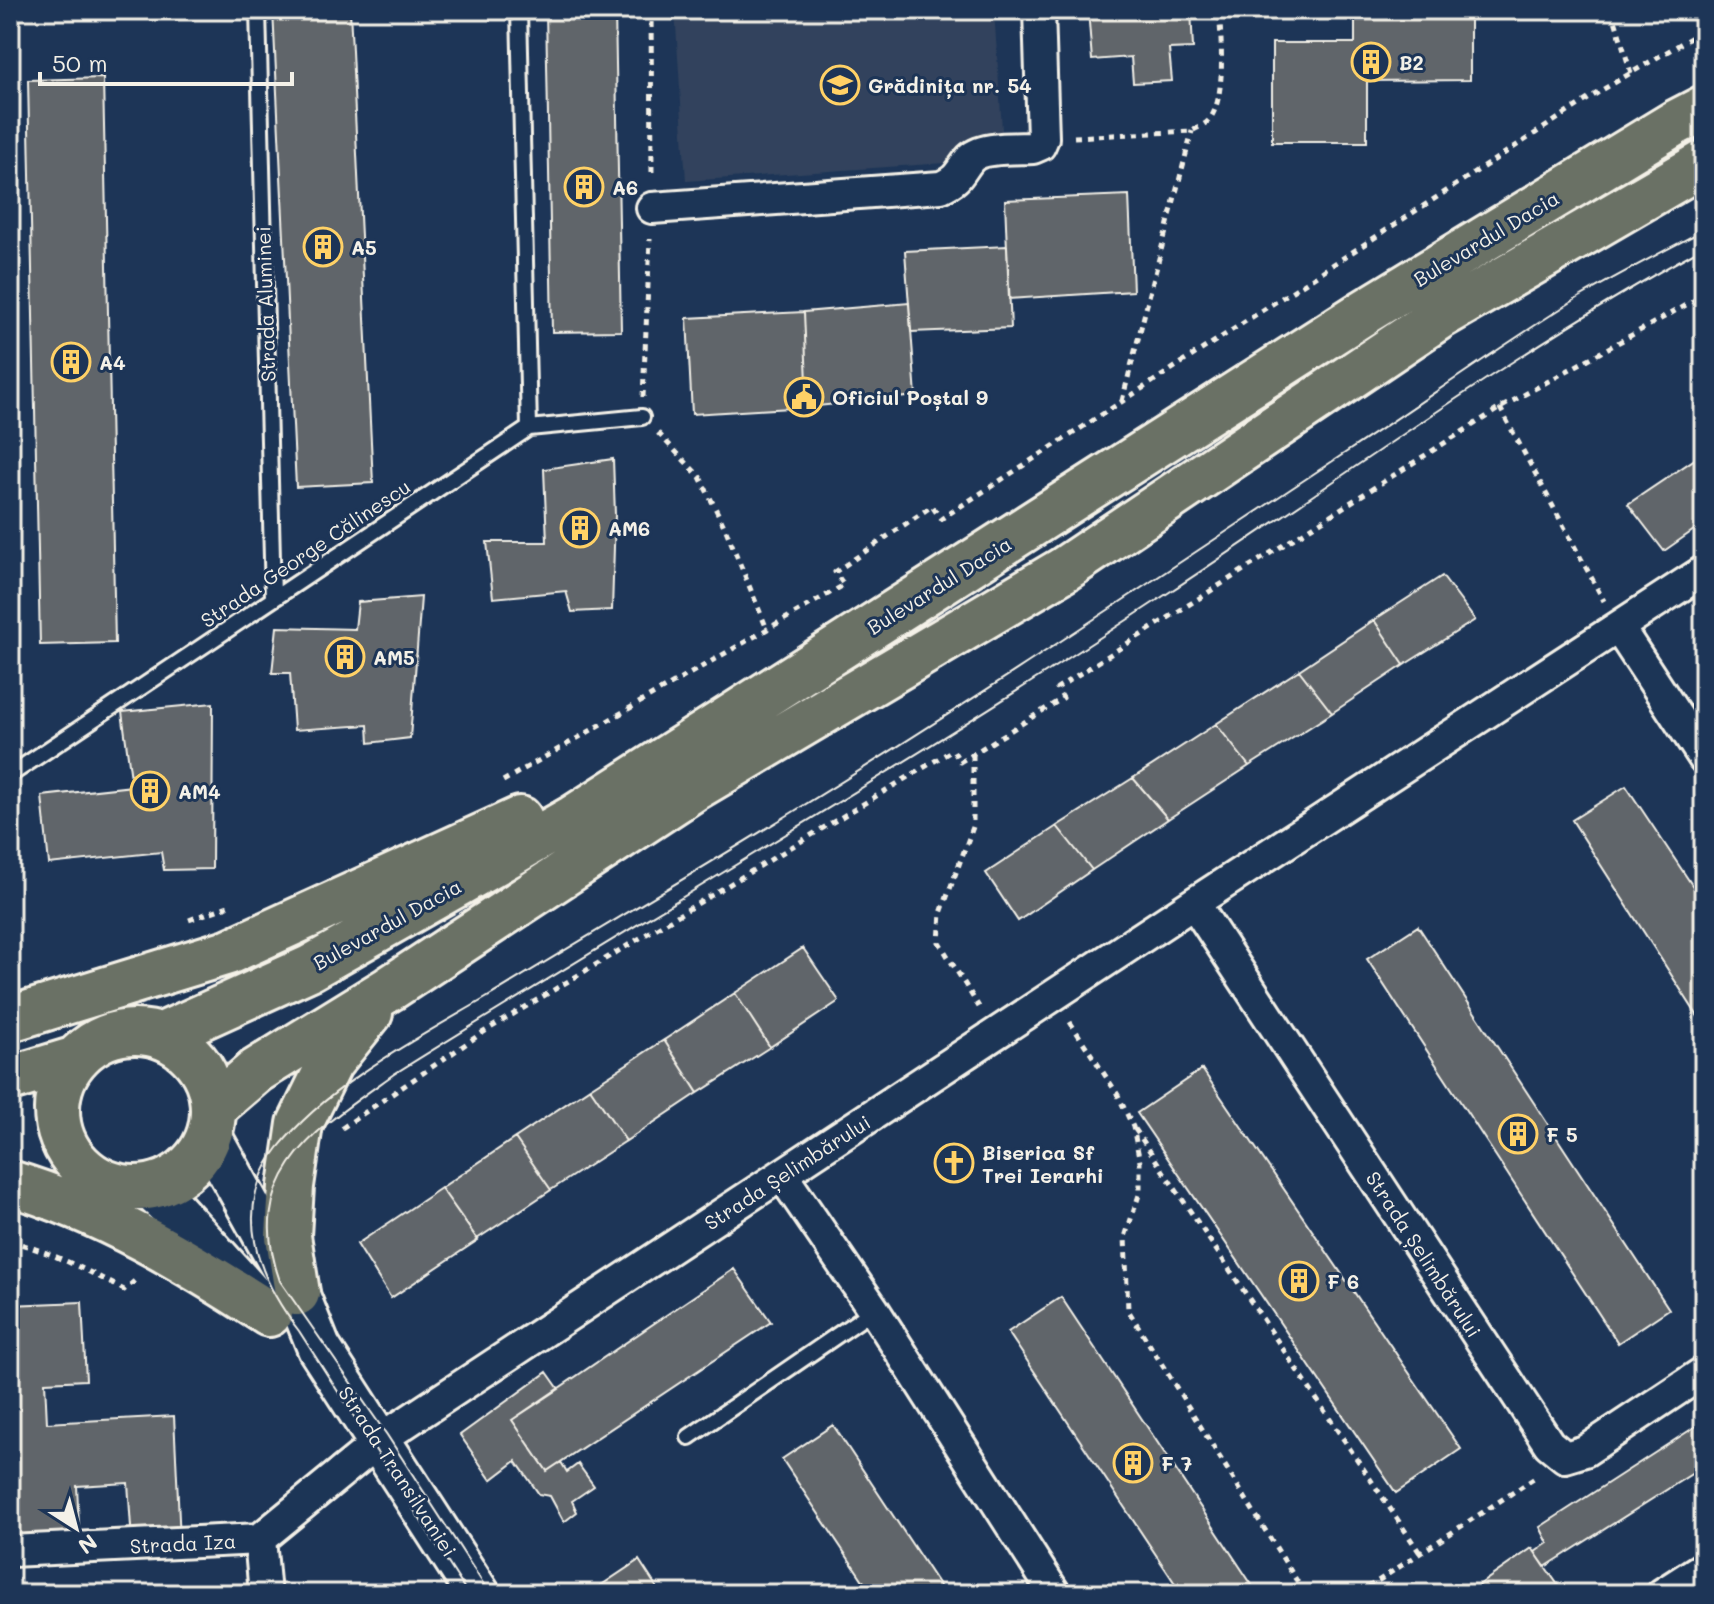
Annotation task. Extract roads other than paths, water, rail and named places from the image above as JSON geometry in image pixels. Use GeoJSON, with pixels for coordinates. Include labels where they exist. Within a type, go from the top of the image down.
{"type":"FeatureCollection","features":[{"type":"Feature","properties":{"kind":"main road"},"geometry":{"type":"LineString","coordinates":[[1580,180],[1704,82]]}},
{"type":"Feature","properties":{"kind":"main road","name":"Bulevardul Dacia"},"geometry":{"type":"LineString","coordinates":[[160,1036],[310,968],[573,818],[1366,311],[1704,108]]}},
{"type":"Feature","properties":{"kind":"main road"},"geometry":{"type":"LineString","coordinates":[[10,1155],[90,1175],[113,1185],[138,1189],[161,1184],[182,1173],[198,1156],[211,1122],[256,1071],[389,989],[693,789],[1063,570],[1439,317],[1704,163]]}},
{"type":"Feature","properties":{"kind":"main road"},"geometry":{"type":"LineString","coordinates":[[10,1019],[228,952],[703,734]]}},
{"type":"Feature","properties":{"kind":"main road"},"geometry":{"type":"LineString","coordinates":[[10,1183],[86,1211],[283,1303],[294,1159],[300,1124],[330,1063],[389,989]]}},
{"type":"Feature","properties":{"kind":"main road"},"geometry":{"type":"LineString","coordinates":[[90,1175],[72,1157],[60,1133],[56,1107],[62,1081],[76,1059],[93,1044],[114,1035],[137,1032],[160,1036],[181,1046],[198,1063],[209,1085],[211,1122]]}},
{"type":"Feature","properties":{"kind":"main road"},"geometry":{"type":"LineString","coordinates":[[10,1079],[76,1059]]}},
{"type":"Feature","properties":{"kind":"main road","name":"Strada Transilvaniei"},"geometry":{"type":"LineString","coordinates":[[211,1122],[283,1303]]}},
{"type":"Feature","properties":{"kind":"main road","name":"Strada Transilvaniei"},"geometry":{"type":"LineString","coordinates":[[138,1189],[151,1189],[283,1303],[319,1348],[478,1594]]}},
{"type":"Feature","properties":{"kind":"street"},"geometry":{"type":"LineString","coordinates":[[652,208],[941,187],[954,181],[970,157],[984,152],[1040,145],[1043,138],[1039,10]]}},
{"type":"Feature","properties":{"kind":"street","name":"Strada Șelimbărului"},"geometry":{"type":"LineString","coordinates":[[379,1441],[1704,571]]}},
{"type":"Feature","properties":{"kind":"street"},"geometry":{"type":"LineString","coordinates":[[1618,627],[1704,758]]}},
{"type":"Feature","properties":{"kind":"street","name":"Strada Șelimbărului"},"geometry":{"type":"LineString","coordinates":[[1194,903],[1557,1451],[1585,1451],[1704,1372]]}},
{"type":"Feature","properties":{"kind":"street"},"geometry":{"type":"LineString","coordinates":[[782,1175],[874,1310],[1055,1594]]}},
{"type":"Feature","properties":{"kind":"street","name":"Strada Iza"},"geometry":{"type":"LineString","coordinates":[[10,1551],[260,1539],[379,1441]]}},
{"type":"Feature","properties":{"kind":"street","name":"Strada Iza"},"geometry":{"type":"LineString","coordinates":[[260,1539],[265,1594]]}},
{"type":"Feature","properties":{"kind":"street"},"geometry":{"type":"LineString","coordinates":[[1662,1594],[1704,1567]]}},
{"type":"Feature","properties":{"kind":"lane","name":"Strada Aluminei"},"geometry":{"type":"LineString","coordinates":[[258,10],[273,598]]}},
{"type":"Feature","properties":{"kind":"lane"},"geometry":{"type":"LineString","coordinates":[[519,10],[529,428]]}},
{"type":"Feature","properties":{"kind":"lane","name":"Strada George Călinescu"},"geometry":{"type":"LineString","coordinates":[[10,775],[529,428],[642,417]]}},
{"type":"Feature","properties":{"kind":"lane"},"geometry":{"type":"LineString","coordinates":[[689,1437],[874,1310]]}},
{"type":"Feature","properties":{"kind":"tram line"},"geometry":{"type":"LineString","coordinates":[[468,1594],[271,1288],[255,1242],[253,1218],[264,1171],[278,1148],[322,1103],[375,1064],[859,771],[1139,590],[1549,316],[1704,230]]}},
{"type":"Feature","properties":{"kind":"tram line"},"geometry":{"type":"LineString","coordinates":[[490,1594],[387,1435],[280,1281],[271,1244],[271,1211],[279,1183],[294,1158],[314,1135],[394,1074],[977,716],[1168,593],[1499,370],[1704,247]]}},
{"type":"Feature","properties":{"kind":"place","name":"B2"},"geometry":{"type":"Point","coordinates":[1371,62]}},
{"type":"Feature","properties":{"kind":"place","name":"Grădinița nr. 54"},"geometry":{"type":"Point","coordinates":[840,85]}},
{"type":"Feature","properties":{"kind":"place","name":"A6"},"geometry":{"type":"Point","coordinates":[584,187]}},
{"type":"Feature","properties":{"kind":"place","name":"A5"},"geometry":{"type":"Point","coordinates":[323,247]}},
{"type":"Feature","properties":{"kind":"place","name":"A4"},"geometry":{"type":"Point","coordinates":[71,362]}},
{"type":"Feature","properties":{"kind":"place","name":"Oficiul Poștal 9"},"geometry":{"type":"Point","coordinates":[804,397]}},
{"type":"Feature","properties":{"kind":"place","name":"AM6"},"geometry":{"type":"Point","coordinates":[580,528]}},
{"type":"Feature","properties":{"kind":"place","name":"AM5"},"geometry":{"type":"Point","coordinates":[345,657]}},
{"type":"Feature","properties":{"kind":"place","name":"AM4"},"geometry":{"type":"Point","coordinates":[150,791]}},
{"type":"Feature","properties":{"kind":"place","name":"F 5"},"geometry":{"type":"Point","coordinates":[1518,1134]}},
{"type":"Feature","properties":{"kind":"place","name":"Biserica Sf Trei Ierarhi"},"geometry":{"type":"Point","coordinates":[954,1163]}},
{"type":"Feature","properties":{"kind":"place","name":"F 6"},"geometry":{"type":"Point","coordinates":[1299,1281]}},
{"type":"Feature","properties":{"kind":"place","name":"F 7"},"geometry":{"type":"Point","coordinates":[1133,1463]}}]}
